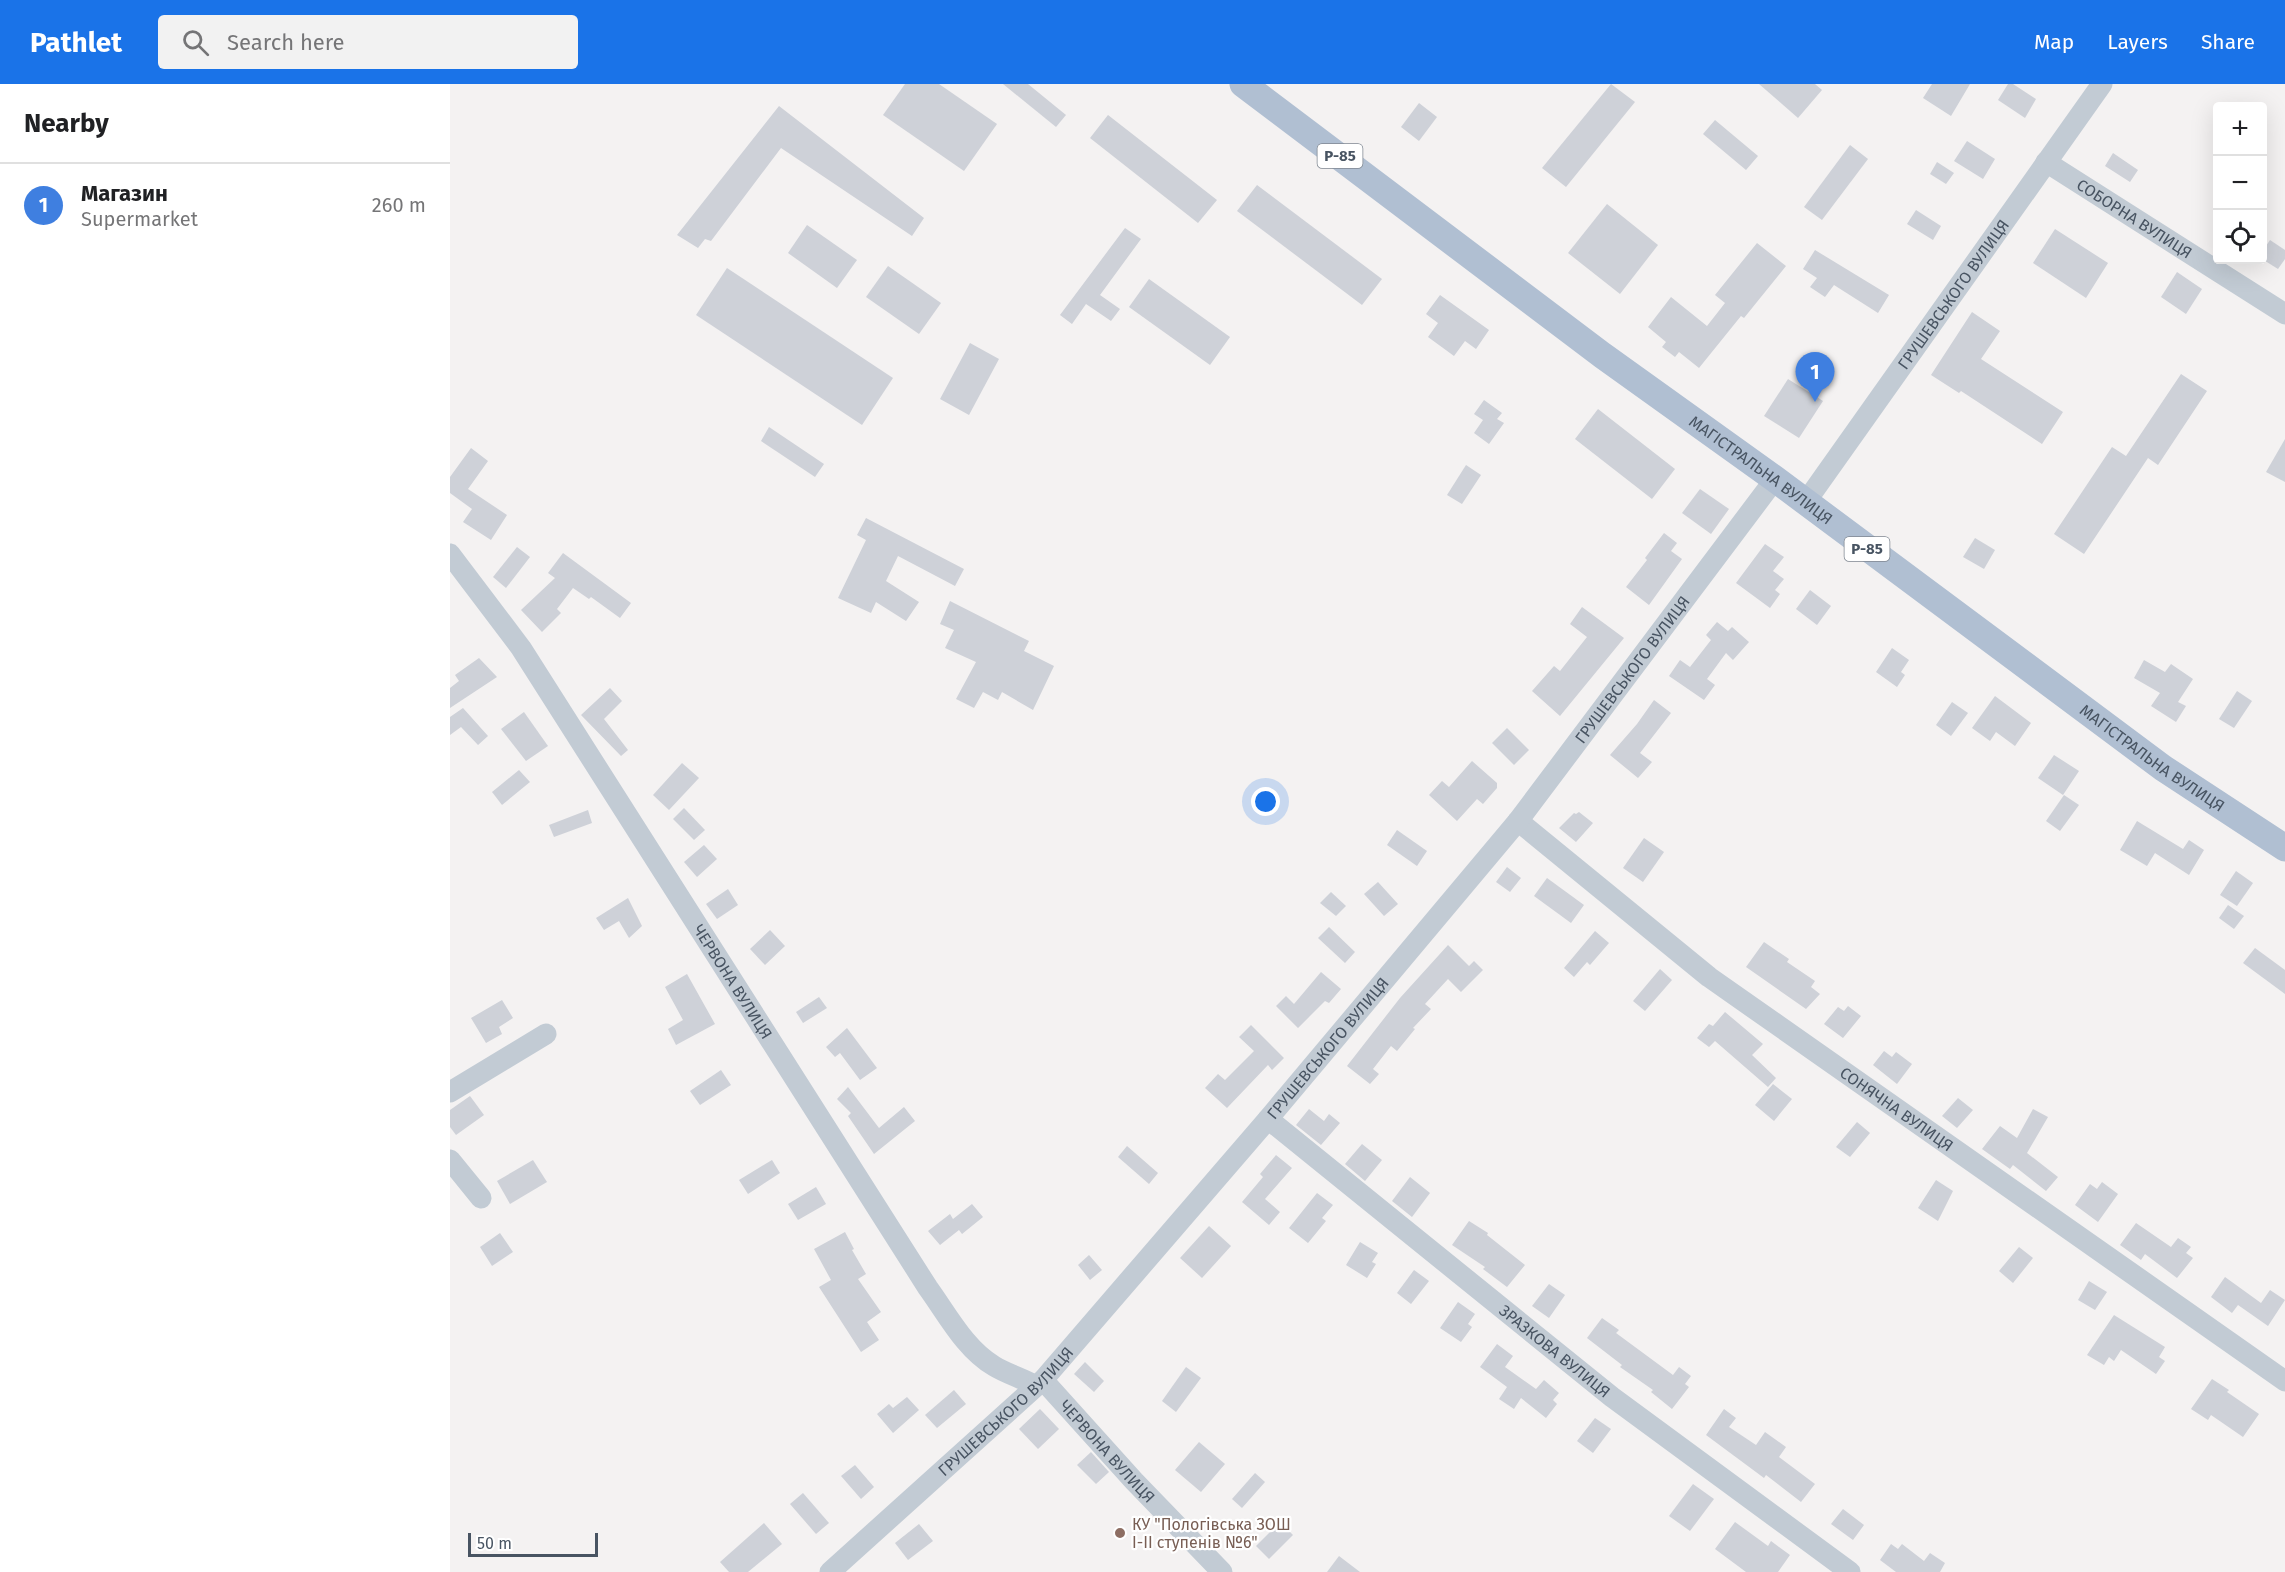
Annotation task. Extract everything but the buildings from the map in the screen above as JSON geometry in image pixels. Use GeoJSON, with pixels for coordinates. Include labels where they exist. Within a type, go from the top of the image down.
{"type":"FeatureCollection","features":[{"type":"Feature","properties":{"kind":"main road","name":"МАГІСТРАЛЬНА ВУЛИЦЯ"},"geometry":{"type":"LineString","coordinates":[[1243,84],[1602,355],[1775,479],[2163,768],[2285,848]]}},
{"type":"Feature","properties":{"kind":"street","name":"ГРУШЕВСЬКОГО ВУЛИЦЯ"},"geometry":{"type":"LineString","coordinates":[[1805,503],[2102,84]]}},
{"type":"Feature","properties":{"kind":"street","name":"СОБОРНА ВУЛИЦЯ"},"geometry":{"type":"LineString","coordinates":[[2046,162],[2285,314]]}},
{"type":"Feature","properties":{"kind":"street","name":"ГРУШЕВСЬКОГО ВУЛИЦЯ"},"geometry":{"type":"LineString","coordinates":[[830,1572],[1039,1383],[1268,1119],[1518,821],[1775,479]]}},
{"type":"Feature","properties":{"kind":"street","name":"ЧЕРВОНА ВУЛИЦЯ"},"geometry":{"type":"LineString","coordinates":[[450,554],[521,648],[928,1288],[969,1344],[993,1366],[1039,1383],[1222,1572]]}},
{"type":"Feature","properties":{"kind":"street","name":"СОНЯЧНА ВУЛИЦЯ"},"geometry":{"type":"LineString","coordinates":[[1518,821],[1709,976],[2285,1381]]}},
{"type":"Feature","properties":{"kind":"street"},"geometry":{"type":"LineString","coordinates":[[450,1092],[546,1034]]}},
{"type":"Feature","properties":{"kind":"street","name":"ЗРАЗКОВА ВУЛИЦЯ"},"geometry":{"type":"LineString","coordinates":[[1268,1119],[1612,1397],[1850,1572]]}},
{"type":"Feature","properties":{"kind":"street"},"geometry":{"type":"LineString","coordinates":[[450,1160],[481,1198]]}},
{"type":"Feature","properties":{"kind":"place","name":"Магазин"},"geometry":{"type":"Point","coordinates":[1815,402]}},
{"type":"Feature","properties":{"kind":"place","name":"КУ \"Пологівська ЗОШ І-ІІ ступенів №6\""},"geometry":{"type":"Point","coordinates":[1120,1533]}}]}
